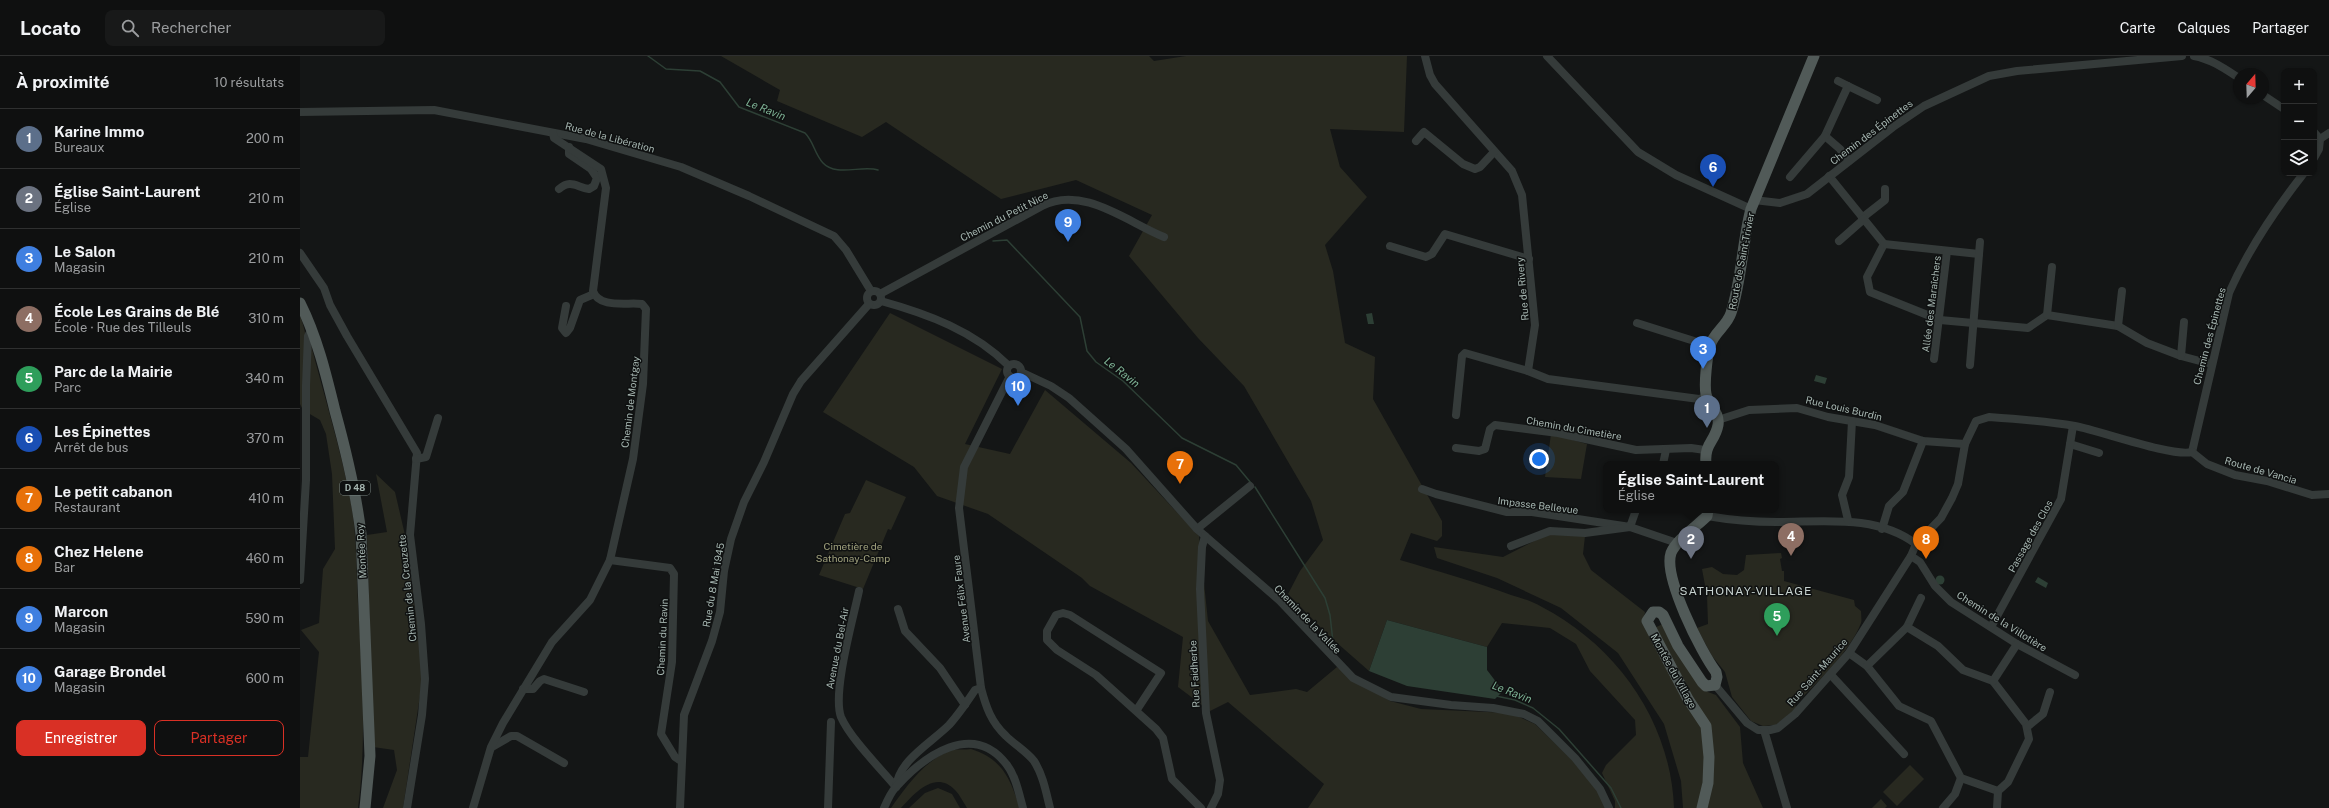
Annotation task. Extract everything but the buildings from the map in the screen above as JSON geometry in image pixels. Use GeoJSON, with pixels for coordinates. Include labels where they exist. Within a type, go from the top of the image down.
{"type":"FeatureCollection","features":[{"type":"Feature","properties":{"kind":"main road","name":"Route de Saint-Trivier"},"geometry":{"type":"LineString","coordinates":[[1706,397],[1710,346],[1731,315],[1737,292],[1745,247],[1746,228],[1753,204],[1814,56]]}},
{"type":"Feature","properties":{"kind":"main road","name":"Montée Roy"},"geometry":{"type":"LineString","coordinates":[[300,303],[312,328],[357,499],[361,541],[370,756],[365,808]]}},
{"type":"Feature","properties":{"kind":"main road"},"geometry":{"type":"LineString","coordinates":[[1706,397],[1717,415],[1718,420],[1713,436],[1705,450],[1706,461]]}},
{"type":"Feature","properties":{"kind":"main road"},"geometry":{"type":"LineString","coordinates":[[1708,513],[1677,543],[1670,557],[1676,588],[1698,643],[1718,677],[1715,685]]}},
{"type":"Feature","properties":{"kind":"main road","name":"Montée du Village"},"geometry":{"type":"LineString","coordinates":[[1702,808],[1708,783],[1709,757],[1706,726],[1688,700],[1653,635],[1647,621],[1650,614],[1656,612],[1662,615],[1684,656],[1702,682],[1706,686],[1715,685]]}},
{"type":"Feature","properties":{"kind":"street","name":"Rue de Rivery"},"geometry":{"type":"LineString","coordinates":[[1425,56],[1430,75],[1435,84],[1512,172],[1522,195],[1535,325],[1528,371]]}},
{"type":"Feature","properties":{"kind":"street"},"geometry":{"type":"LineString","coordinates":[[1547,56],[1638,152],[1676,176],[1753,204]]}},
{"type":"Feature","properties":{"kind":"street","name":"Chemin des Épinettes"},"geometry":{"type":"LineString","coordinates":[[1753,204],[1774,203],[1791,200],[1807,194],[1924,106],[1989,76],[2017,71],[2182,56]]}},
{"type":"Feature","properties":{"kind":"street"},"geometry":{"type":"LineString","coordinates":[[2194,56],[2203,57],[2218,64],[2233,74]]}},
{"type":"Feature","properties":{"kind":"street"},"geometry":{"type":"LineString","coordinates":[[1838,81],[1877,100]]}},
{"type":"Feature","properties":{"kind":"street"},"geometry":{"type":"LineString","coordinates":[[1790,177],[1825,136],[1848,86]]}},
{"type":"Feature","properties":{"kind":"street"},"geometry":{"type":"LineString","coordinates":[[2269,98],[2281,107]]}},
{"type":"Feature","properties":{"kind":"street","name":"Rue de la Libération"},"geometry":{"type":"LineString","coordinates":[[300,112],[425,109],[586,139],[680,167],[820,228],[840,242],[871,291]]}},
{"type":"Feature","properties":{"kind":"street"},"geometry":{"type":"LineString","coordinates":[[1416,141],[1424,132],[1463,164],[1475,169],[1480,167],[1494,152]]}},
{"type":"Feature","properties":{"kind":"street"},"geometry":{"type":"LineString","coordinates":[[553,133],[554,138],[601,169],[606,188],[592,282],[594,294],[580,300],[570,328],[566,333],[562,328],[566,306]]}},
{"type":"Feature","properties":{"kind":"street"},"geometry":{"type":"LineString","coordinates":[[2320,139],[2329,133]]}},
{"type":"Feature","properties":{"kind":"street"},"geometry":{"type":"LineString","coordinates":[[1825,136],[1840,149],[1849,161]]}},
{"type":"Feature","properties":{"kind":"street"},"geometry":{"type":"LineString","coordinates":[[2317,136],[2320,139],[2319,150],[2317,153]]}},
{"type":"Feature","properties":{"kind":"street"},"geometry":{"type":"LineString","coordinates":[[559,190],[566,184],[571,183],[589,189],[594,186],[597,178],[591,170],[569,154],[569,147]]}},
{"type":"Feature","properties":{"kind":"street"},"geometry":{"type":"LineString","coordinates":[[1829,176],[1884,244],[1979,254]]}},
{"type":"Feature","properties":{"kind":"street","name":"Chemin des Épinettes"},"geometry":{"type":"LineString","coordinates":[[2192,452],[2211,364],[2229,293],[2238,274],[2284,198],[2302,176]]}},
{"type":"Feature","properties":{"kind":"street"},"geometry":{"type":"LineString","coordinates":[[1839,241],[1863,218],[1885,200],[1885,189]]}},
{"type":"Feature","properties":{"kind":"street","name":"Chemin du Petit Nice"},"geometry":{"type":"LineString","coordinates":[[868,304],[875,306],[880,298],[1042,206],[1058,200],[1090,203],[1164,237]]}},
{"type":"Feature","properties":{"kind":"street"},"geometry":{"type":"LineString","coordinates":[[1390,246],[1426,257],[1432,254],[1445,234],[1529,260]]}},
{"type":"Feature","properties":{"kind":"street"},"geometry":{"type":"LineString","coordinates":[[1970,365],[1980,242]]}},
{"type":"Feature","properties":{"kind":"street"},"geometry":{"type":"LineString","coordinates":[[1884,244],[1867,278],[1870,292],[1940,320],[2028,328],[2047,315],[2118,326],[2147,344],[2181,356],[2211,364]]}},
{"type":"Feature","properties":{"kind":"street","name":"Allée des Maraîchers"},"geometry":{"type":"LineString","coordinates":[[1934,359],[1940,320],[1947,251]]}},
{"type":"Feature","properties":{"kind":"street"},"geometry":{"type":"LineString","coordinates":[[300,253],[324,288],[330,305],[343,330],[417,456],[426,457],[438,418]]}},
{"type":"Feature","properties":{"kind":"street"},"geometry":{"type":"LineString","coordinates":[[2047,315],[2052,267]]}},
{"type":"Feature","properties":{"kind":"street"},"geometry":{"type":"LineString","coordinates":[[868,304],[866,297],[871,291],[880,298],[948,324],[981,342],[1009,366]]}},
{"type":"Feature","properties":{"kind":"street"},"geometry":{"type":"LineString","coordinates":[[2118,326],[2122,291]]}},
{"type":"Feature","properties":{"kind":"street","name":"Chemin de Montgay"},"geometry":{"type":"LineString","coordinates":[[473,808],[491,747],[502,723],[552,642],[590,600],[610,560],[633,460],[643,384],[647,318],[646,309],[642,304],[612,303],[594,294]]}},
{"type":"Feature","properties":{"kind":"street","name":"Rue du 8 Mai 1945"},"geometry":{"type":"LineString","coordinates":[[680,808],[684,715],[712,641],[720,612],[726,560],[744,502],[797,387],[868,304]]}},
{"type":"Feature","properties":{"kind":"street"},"geometry":{"type":"LineString","coordinates":[[2181,356],[2184,322]]}},
{"type":"Feature","properties":{"kind":"street"},"geometry":{"type":"LineString","coordinates":[[1637,323],[1710,346]]}},
{"type":"Feature","properties":{"kind":"street"},"geometry":{"type":"LineString","coordinates":[[300,580],[306,480],[308,336],[312,328]]}},
{"type":"Feature","properties":{"kind":"street"},"geometry":{"type":"LineString","coordinates":[[1456,415],[1462,356],[1465,353],[1528,371],[1548,379],[1699,399],[1706,397]]}},
{"type":"Feature","properties":{"kind":"street"},"geometry":{"type":"LineString","coordinates":[[1017,364],[1021,372],[1016,377],[1010,376],[1007,371],[1009,366],[1017,364]]}},
{"type":"Feature","properties":{"kind":"street","name":"Chemin de la Vallée"},"geometry":{"type":"LineString","coordinates":[[1021,372],[1050,386],[1069,398],[1121,445],[1167,493],[1197,529],[1280,601],[1352,678],[1391,697],[1451,705],[1493,708],[1524,714],[1538,721],[1575,758],[1600,789],[1609,808]]}},
{"type":"Feature","properties":{"kind":"street","name":"Avenue Félix Faure"},"geometry":{"type":"LineString","coordinates":[[1010,376],[964,467],[959,508],[981,688],[990,717],[1006,736],[1028,755],[1039,770],[1050,808]]}},
{"type":"Feature","properties":{"kind":"street","name":"Rue Louis Burdin"},"geometry":{"type":"LineString","coordinates":[[1718,420],[1749,410],[1781,407],[1797,408],[1875,425],[1923,441],[1965,444]]}},
{"type":"Feature","properties":{"kind":"street"},"geometry":{"type":"LineString","coordinates":[[1708,513],[1772,522],[1848,520],[1900,534],[1916,544],[1941,518],[1952,498],[1958,484],[1965,444],[1976,421],[1989,417],[2073,426],[2159,449],[2184,454],[2192,452]]}},
{"type":"Feature","properties":{"kind":"street"},"geometry":{"type":"LineString","coordinates":[[1848,520],[1842,495],[1849,477],[1852,421]]}},
{"type":"Feature","properties":{"kind":"street","name":"Chemin du Cimetière"},"geometry":{"type":"LineString","coordinates":[[1456,448],[1479,451],[1485,449],[1490,429],[1495,425],[1558,433],[1636,450],[1691,448],[1705,450]]}},
{"type":"Feature","properties":{"kind":"street","name":"Passage des Clos"},"geometry":{"type":"LineString","coordinates":[[1991,628],[2061,499],[2073,426]]}},
{"type":"Feature","properties":{"kind":"street"},"geometry":{"type":"LineString","coordinates":[[1882,529],[1889,506],[1903,492],[1923,441]]}},
{"type":"Feature","properties":{"kind":"street"},"geometry":{"type":"LineString","coordinates":[[2070,444],[2099,453]]}},
{"type":"Feature","properties":{"kind":"street"},"geometry":{"type":"LineString","coordinates":[[1664,461],[1666,450]]}},
{"type":"Feature","properties":{"kind":"street","name":"Route de Vancia"},"geometry":{"type":"LineString","coordinates":[[2192,452],[2207,464],[2235,475],[2267,481],[2312,496],[2329,494]]}},
{"type":"Feature","properties":{"kind":"street","name":"Chemin de la Creuzette"},"geometry":{"type":"LineString","coordinates":[[408,808],[422,715],[425,679],[421,624],[410,535],[417,456]]}},
{"type":"Feature","properties":{"kind":"street"},"geometry":{"type":"LineString","coordinates":[[1197,529],[1250,486]]}},
{"type":"Feature","properties":{"kind":"street","name":"Impasse Bellevue"},"geometry":{"type":"LineString","coordinates":[[1422,489],[1507,512],[1532,512],[1630,527],[1677,543]]}},
{"type":"Feature","properties":{"kind":"street"},"geometry":{"type":"LineString","coordinates":[[1511,546],[1550,531],[1585,533],[1630,527],[1635,513]]}},
{"type":"Feature","properties":{"kind":"street","name":"Rue Faidherbe"},"geometry":{"type":"LineString","coordinates":[[1205,536],[1202,547],[1200,589],[1206,713],[1220,780],[1218,794],[1211,808]]}},
{"type":"Feature","properties":{"kind":"street","name":"Rue Saint-Maurice"},"geometry":{"type":"LineString","coordinates":[[1764,730],[1770,730],[1783,725],[1849,653],[1911,556],[1916,544]]}},
{"type":"Feature","properties":{"kind":"street","name":"Chemin de la Villotière"},"geometry":{"type":"LineString","coordinates":[[1911,556],[1920,562],[1935,586],[1944,597],[2017,644],[2075,675]]}},
{"type":"Feature","properties":{"kind":"street","name":"Chemin du Ravin"},"geometry":{"type":"LineString","coordinates":[[610,560],[670,568],[674,574],[674,637],[669,687],[661,734],[675,757],[681,761]]}},
{"type":"Feature","properties":{"kind":"street","name":"Avenue du Bel-Air"},"geometry":{"type":"LineString","coordinates":[[859,591],[838,694],[841,716],[850,730],[896,787]]}},
{"type":"Feature","properties":{"kind":"street"},"geometry":{"type":"LineString","coordinates":[[1867,666],[1907,627],[1920,598]]}},
{"type":"Feature","properties":{"kind":"street"},"geometry":{"type":"LineString","coordinates":[[898,609],[905,631],[940,668],[965,705]]}},
{"type":"Feature","properties":{"kind":"street"},"geometry":{"type":"LineString","coordinates":[[1136,711],[1161,673],[1070,615],[1063,613],[1056,615],[1047,632],[1047,640],[1057,650],[1096,675],[1136,711],[1156,729],[1163,738],[1172,779],[1201,808]]}},
{"type":"Feature","properties":{"kind":"street"},"geometry":{"type":"LineString","coordinates":[[1907,627],[1938,646],[1964,670],[1992,681],[2027,727],[2029,739],[2008,782],[1998,791],[1997,808]]}},
{"type":"Feature","properties":{"kind":"street"},"geometry":{"type":"LineString","coordinates":[[1992,681],[2017,644]]}},
{"type":"Feature","properties":{"kind":"street"},"geometry":{"type":"LineString","coordinates":[[1849,653],[1867,666],[1899,706],[1931,721],[1961,778],[1998,791]]}},
{"type":"Feature","properties":{"kind":"street"},"geometry":{"type":"LineString","coordinates":[[1831,674],[1904,754]]}},
{"type":"Feature","properties":{"kind":"street"},"geometry":{"type":"LineString","coordinates":[[523,689],[533,689],[540,681],[544,679],[584,692]]}},
{"type":"Feature","properties":{"kind":"street"},"geometry":{"type":"LineString","coordinates":[[1715,685],[1747,723],[1758,730],[1764,730],[1787,808]]}},
{"type":"Feature","properties":{"kind":"street"},"geometry":{"type":"LineString","coordinates":[[896,787],[897,778],[902,770],[949,725],[975,690],[981,688]]}},
{"type":"Feature","properties":{"kind":"street"},"geometry":{"type":"LineString","coordinates":[[2027,727],[2043,714],[2050,692]]}},
{"type":"Feature","properties":{"kind":"street"},"geometry":{"type":"LineString","coordinates":[[828,808],[831,722]]}},
{"type":"Feature","properties":{"kind":"street"},"geometry":{"type":"LineString","coordinates":[[491,747],[511,736],[517,736],[564,763]]}},
{"type":"Feature","properties":{"kind":"street"},"geometry":{"type":"LineString","coordinates":[[884,808],[896,787],[936,754],[955,745],[974,744],[985,747],[997,755],[1007,766],[1018,789],[1023,808]]}},
{"type":"Feature","properties":{"kind":"street"},"geometry":{"type":"LineString","coordinates":[[902,770],[904,781]]}},
{"type":"Feature","properties":{"kind":"street"},"geometry":{"type":"LineString","coordinates":[[1943,808],[1955,794],[1961,778]]}},
{"type":"Feature","properties":{"kind":"green space"},"geometry":{"type":"Polygon","coordinates":[[[721,56],[1149,56],[1154,61],[1186,56],[1407,56],[1404,132],[1330,129],[1340,167],[1367,197],[1325,245],[1333,271],[1345,343],[1375,357],[1373,399],[1442,521],[1442,536],[1437,541],[1411,533],[1400,560],[1534,603],[1569,623],[1594,643],[1616,665],[1635,690],[1651,717],[1663,746],[1671,776],[1674,808],[1615,808],[1615,801],[1602,773],[1606,765],[1636,735],[1635,720],[1590,671],[1576,644],[1550,628],[1502,623],[1487,647],[1387,620],[1369,671],[1328,635],[1288,594],[1300,571],[1323,540],[1311,501],[1244,386],[1198,338],[1129,256],[1152,215],[1076,180],[1001,199],[886,122],[862,137],[777,101],[780,90],[721,56]]]}},
{"type":"Feature","properties":{"kind":"green space"},"geometry":{"type":"Polygon","coordinates":[[[890,313],[1002,369],[965,444],[1010,454],[1045,390],[1131,463],[1199,536],[1208,621],[1250,695],[1296,689],[1307,692],[1337,667],[1390,701],[1421,709],[1510,713],[1535,724],[1571,759],[1597,790],[1606,808],[1308,808],[1324,784],[1228,702],[1210,711],[1178,687],[1183,637],[1090,586],[1082,578],[988,514],[937,496],[914,467],[823,412],[890,313]]]}},
{"type":"Feature","properties":{"kind":"green space"},"geometry":{"type":"Polygon","coordinates":[[[300,316],[307,338],[311,345],[337,440],[350,498],[354,524],[363,706],[361,783],[358,808],[300,808],[300,757],[308,757],[319,652],[301,630],[319,623],[323,569],[335,549],[332,474],[326,434],[320,420],[303,410],[300,404],[300,316]]]}},
{"type":"Feature","properties":{"kind":"green space"},"geometry":{"type":"Polygon","coordinates":[[[1551,434],[1587,444],[1581,479],[1545,477],[1551,434]]]}},
{"type":"Feature","properties":{"kind":"green space"},"geometry":{"type":"Polygon","coordinates":[[[376,474],[395,492],[405,535],[421,652],[421,689],[403,808],[383,808],[397,770],[394,750],[373,747],[367,535],[387,532],[376,474]]]}},
{"type":"Feature","properties":{"kind":"green space","name":"Cimetière de Sathonay-Camp"},"geometry":{"type":"Polygon","coordinates":[[[866,480],[906,497],[891,530],[888,529],[863,589],[819,575],[845,514],[850,513],[866,480]]]}},
{"type":"Feature","properties":{"kind":"green space"},"geometry":{"type":"Polygon","coordinates":[[[1548,534],[1585,536],[1583,554],[1591,570],[1645,612],[1643,623],[1652,629],[1665,623],[1687,668],[1708,692],[1716,695],[1740,727],[1743,763],[1763,808],[1683,808],[1681,781],[1664,724],[1618,653],[1561,608],[1497,578],[1437,558],[1434,547],[1503,557],[1548,534]]]}},
{"type":"Feature","properties":{"kind":"green space"},"geometry":{"type":"Polygon","coordinates":[[[1781,553],[1782,558],[1780,559],[1782,571],[1784,571],[1784,581],[1854,600],[1855,606],[1861,611],[1861,622],[1856,634],[1841,656],[1795,705],[1797,708],[1776,725],[1763,726],[1751,721],[1732,697],[1725,672],[1712,656],[1697,628],[1708,624],[1707,596],[1702,569],[1712,567],[1723,574],[1737,575],[1744,570],[1746,555],[1781,553]]]}},
{"type":"Feature","properties":{"kind":"green space"},"geometry":{"type":"Polygon","coordinates":[[[971,749],[991,758],[1004,771],[1013,788],[1020,808],[967,808],[955,790],[947,784],[940,782],[925,786],[912,796],[901,808],[891,808],[903,791],[934,759],[953,750],[971,749]]]}},
{"type":"Feature","properties":{"kind":"green space"},"geometry":{"type":"Polygon","coordinates":[[[1910,765],[1924,779],[1897,806],[1883,792],[1910,765]]]}},
{"type":"Feature","properties":{"kind":"green space"},"geometry":{"type":"Polygon","coordinates":[[[938,788],[952,794],[960,808],[909,808],[925,793],[938,788]]]}},
{"type":"Feature","properties":{"kind":"green space"},"geometry":{"type":"Polygon","coordinates":[[[1881,799],[1887,806],[1885,808],[1872,808],[1881,799]]]}},
{"type":"Feature","properties":{"kind":"shaded area"},"geometry":{"type":"Polygon","coordinates":[[[1372,313],[1374,324],[1368,324],[1366,314],[1372,313]]]}},
{"type":"Feature","properties":{"kind":"shaded area"},"geometry":{"type":"Polygon","coordinates":[[[1816,375],[1827,378],[1825,384],[1814,381],[1816,375]]]}},
{"type":"Feature","properties":{"kind":"shaded area"},"geometry":{"type":"Polygon","coordinates":[[[1938,576],[1942,576],[1944,580],[1942,584],[1938,584],[1936,582],[1936,578],[1938,576]]]}},
{"type":"Feature","properties":{"kind":"shaded area"},"geometry":{"type":"Polygon","coordinates":[[[2038,577],[2048,583],[2046,588],[2035,582],[2038,577]]]}},
{"type":"Feature","properties":{"kind":"shaded area"},"geometry":{"type":"Polygon","coordinates":[[[1387,620],[1487,647],[1487,670],[1503,691],[1495,699],[1407,686],[1369,671],[1387,620]]]}},
{"type":"Feature","properties":{"kind":"waterway","name":"Le Ravin"},"geometry":{"type":"LineString","coordinates":[[648,56],[666,69],[700,71],[720,82],[739,107],[805,133],[820,159],[828,167],[842,170],[878,170]]}},
{"type":"Feature","properties":{"kind":"waterway","name":"Le Ravin"},"geometry":{"type":"LineString","coordinates":[[993,241],[1007,240],[1080,317],[1087,351],[1096,362],[1123,381],[1182,438],[1236,465],[1251,483]]}},
{"type":"Feature","properties":{"kind":"waterway","name":"Le Ravin"},"geometry":{"type":"LineString","coordinates":[[1255,487],[1325,598],[1330,615],[1333,642]]}},
{"type":"Feature","properties":{"kind":"waterway","name":"Le Ravin"},"geometry":{"type":"LineString","coordinates":[[1496,696],[1515,700],[1533,708],[1559,729],[1611,788],[1621,808]]}},
{"type":"Feature","properties":{"kind":"place","name":"Les Épinettes"},"geometry":{"type":"Point","coordinates":[1713,187]}},
{"type":"Feature","properties":{"kind":"place","name":"Marcon"},"geometry":{"type":"Point","coordinates":[1068,242]}},
{"type":"Feature","properties":{"kind":"place","name":"Le Salon"},"geometry":{"type":"Point","coordinates":[1703,369]}},
{"type":"Feature","properties":{"kind":"place","name":"Garage Brondel"},"geometry":{"type":"Point","coordinates":[1018,406]}},
{"type":"Feature","properties":{"kind":"place","name":"Karine Immo"},"geometry":{"type":"Point","coordinates":[1707,428]}},
{"type":"Feature","properties":{"kind":"place","name":"Le petit cabanon"},"geometry":{"type":"Point","coordinates":[1180,484]}},
{"type":"Feature","properties":{"kind":"place","name":"École Les Grains de Blé"},"geometry":{"type":"Point","coordinates":[1791,556]}},
{"type":"Feature","properties":{"kind":"place","name":"Église Saint-Laurent"},"geometry":{"type":"Point","coordinates":[1691,559]}},
{"type":"Feature","properties":{"kind":"place","name":"Chez Helene"},"geometry":{"type":"Point","coordinates":[1926,559]}},
{"type":"Feature","properties":{"kind":"place","name":"Parc de la Mairie"},"geometry":{"type":"Point","coordinates":[1777,636]}},
{"type":"Feature","properties":{"kind":"district","name":"SATHONAY-VILLAGE"},"geometry":{"type":"Point","coordinates":[1746,591]}}]}
